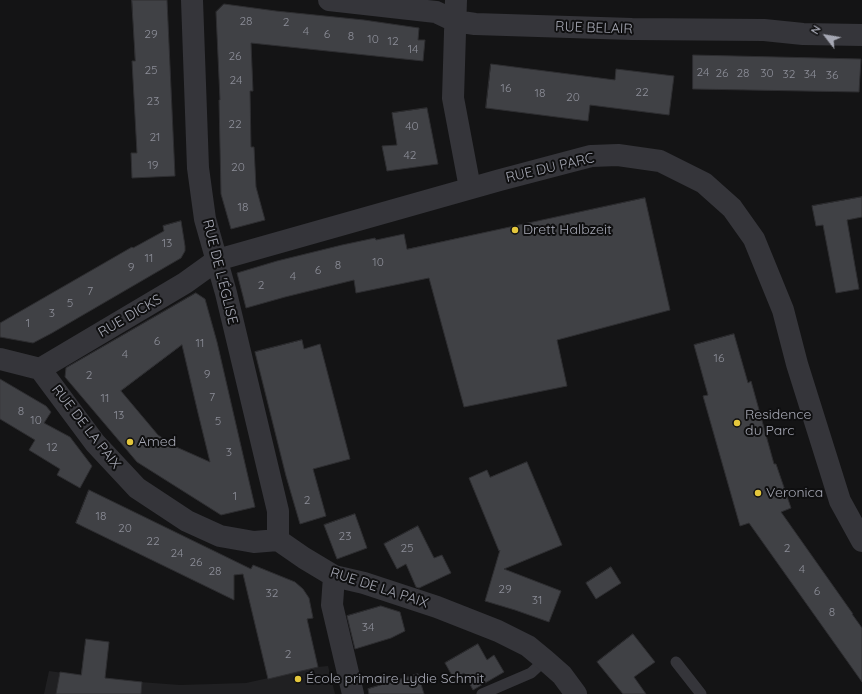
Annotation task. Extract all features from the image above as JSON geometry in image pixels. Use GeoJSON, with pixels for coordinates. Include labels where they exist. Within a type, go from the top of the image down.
{"type":"FeatureCollection","features":[{"type":"Feature","properties":{"kind":"street","name":"RUE DE L'ÉGLISE"},"geometry":{"type":"LineString","coordinates":[[192,0],[198,168],[205,219],[226,293],[278,511],[278,540]]}},
{"type":"Feature","properties":{"kind":"street","name":"RUE BELAIR"},"geometry":{"type":"LineString","coordinates":[[329,0],[436,12],[456,10],[482,24],[632,29],[764,30],[803,34],[862,35]]}},
{"type":"Feature","properties":{"kind":"street"},"geometry":{"type":"LineString","coordinates":[[456,10],[453,98],[470,188]]}},
{"type":"Feature","properties":{"kind":"street","name":"RUE DU PARC"},"geometry":{"type":"LineString","coordinates":[[217,260],[470,188],[591,156],[618,155],[660,161],[704,183],[732,208],[754,239],[783,310],[796,364],[840,501],[862,541]]}},
{"type":"Feature","properties":{"kind":"street","name":"RUE DICKS"},"geometry":{"type":"LineString","coordinates":[[40,368],[185,284],[217,260]]}},
{"type":"Feature","properties":{"kind":"street"},"geometry":{"type":"LineString","coordinates":[[0,359],[40,368]]}},
{"type":"Feature","properties":{"kind":"street","name":"RUE DE LA PAIX"},"geometry":{"type":"LineString","coordinates":[[40,368],[95,443],[137,488],[187,521],[220,536],[254,542],[278,540],[334,576],[364,583],[437,607],[498,631],[528,646],[562,675],[576,694]]}},
{"type":"Feature","properties":{"kind":"street"},"geometry":{"type":"LineString","coordinates":[[334,576],[332,605],[353,694]]}},
{"type":"Feature","properties":{"kind":"lane"},"geometry":{"type":"LineString","coordinates":[[482,694],[531,673],[545,660]]}},
{"type":"Feature","properties":{"kind":"lane"},"geometry":{"type":"LineString","coordinates":[[676,662],[701,694]]}},
{"type":"Feature","properties":{"kind":"shaded area","name":"École primaire Lydie Schmit"},"geometry":{"type":"Polygon","coordinates":[[[328,666],[335,694],[44,694],[49,671],[113,680],[180,685],[246,683],[328,666]]]}},
{"type":"Feature","properties":{"kind":"building"},"geometry":{"type":"Polygon","coordinates":[[[132,0],[167,0],[175,176],[132,178],[131,153],[137,153],[132,61],[135,61],[132,0]]]}},
{"type":"Feature","properties":{"kind":"building"},"geometry":{"type":"Polygon","coordinates":[[[224,4],[364,20],[419,28],[418,40],[425,40],[423,61],[251,43],[253,91],[250,91],[251,147],[254,147],[256,187],[265,220],[231,229],[221,194],[220,100],[216,12],[224,4]]]}},
{"type":"Feature","properties":{"kind":"building"},"geometry":{"type":"Polygon","coordinates":[[[693,55],[861,59],[859,92],[693,89],[693,55]]]}},
{"type":"Feature","properties":{"kind":"building"},"geometry":{"type":"Polygon","coordinates":[[[491,64],[615,80],[616,69],[674,76],[669,115],[590,105],[588,121],[486,108],[491,64]]]}},
{"type":"Feature","properties":{"kind":"building"},"geometry":{"type":"Polygon","coordinates":[[[427,108],[438,164],[387,171],[382,146],[397,145],[392,113],[427,108]]]}},
{"type":"Feature","properties":{"kind":"building"},"geometry":{"type":"Polygon","coordinates":[[[862,197],[862,217],[847,220],[859,289],[836,293],[823,225],[816,226],[812,206],[862,197]]]}},
{"type":"Feature","properties":{"kind":"building"},"geometry":{"type":"Polygon","coordinates":[[[645,198],[670,310],[557,340],[567,386],[464,407],[429,278],[356,293],[354,280],[246,308],[237,273],[277,261],[375,238],[376,240],[404,234],[407,249],[645,198]]]}},
{"type":"Feature","properties":{"kind":"building"},"geometry":{"type":"Polygon","coordinates":[[[181,221],[185,251],[181,258],[33,343],[0,337],[0,323],[132,247],[133,248],[164,231],[163,226],[181,221]]]}},
{"type":"Feature","properties":{"kind":"building"},"geometry":{"type":"Polygon","coordinates":[[[196,293],[205,299],[217,342],[255,507],[221,515],[137,462],[65,377],[66,368],[196,293]],[[182,345],[121,391],[158,435],[174,446],[210,462],[182,345]]]}},
{"type":"Feature","properties":{"kind":"building"},"geometry":{"type":"Polygon","coordinates":[[[734,334],[748,383],[751,381],[774,464],[776,464],[791,508],[781,512],[862,628],[862,682],[749,523],[740,526],[703,396],[708,395],[694,345],[734,334]]]}},
{"type":"Feature","properties":{"kind":"building"},"geometry":{"type":"Polygon","coordinates":[[[302,340],[304,349],[320,344],[350,459],[313,469],[326,516],[300,524],[286,476],[255,352],[302,340]]]}},
{"type":"Feature","properties":{"kind":"building"},"geometry":{"type":"Polygon","coordinates":[[[0,379],[46,406],[51,412],[44,423],[70,437],[92,466],[80,488],[57,475],[60,469],[29,450],[35,440],[0,419],[0,379]]]}},
{"type":"Feature","properties":{"kind":"building"},"geometry":{"type":"Polygon","coordinates":[[[527,462],[562,545],[504,569],[561,591],[549,622],[485,601],[500,550],[499,551],[469,478],[487,470],[490,477],[527,462]]]}},
{"type":"Feature","properties":{"kind":"building"},"geometry":{"type":"Polygon","coordinates":[[[89,490],[251,569],[253,565],[295,582],[303,589],[309,598],[313,618],[307,619],[318,667],[268,679],[243,574],[234,575],[234,600],[76,523],[89,490]]]}},
{"type":"Feature","properties":{"kind":"building"},"geometry":{"type":"Polygon","coordinates":[[[355,514],[367,548],[337,559],[324,525],[355,514]]]}},
{"type":"Feature","properties":{"kind":"building"},"geometry":{"type":"Polygon","coordinates":[[[418,526],[434,558],[442,555],[451,573],[419,588],[416,587],[406,564],[397,569],[384,544],[418,526]]]}},
{"type":"Feature","properties":{"kind":"building"},"geometry":{"type":"Polygon","coordinates":[[[611,567],[621,583],[596,599],[586,583],[611,567]]]}},
{"type":"Feature","properties":{"kind":"building"},"geometry":{"type":"Polygon","coordinates":[[[381,606],[400,612],[405,631],[391,638],[355,649],[347,616],[381,606]]]}},
{"type":"Feature","properties":{"kind":"building"},"geometry":{"type":"Polygon","coordinates":[[[633,634],[655,662],[634,677],[646,694],[623,694],[597,662],[633,634]]]}},
{"type":"Feature","properties":{"kind":"building"},"geometry":{"type":"Polygon","coordinates":[[[86,639],[109,642],[105,678],[142,682],[141,694],[56,694],[60,672],[81,675],[86,639]]]}},
{"type":"Feature","properties":{"kind":"building"},"geometry":{"type":"Polygon","coordinates":[[[478,644],[487,660],[494,655],[504,672],[473,690],[464,673],[454,679],[445,663],[478,644]]]}},
{"type":"Feature","properties":{"kind":"building"},"geometry":{"type":"Polygon","coordinates":[[[418,674],[424,694],[369,694],[368,689],[418,674]]]}},
{"type":"Feature","properties":{"kind":"place","name":"Drett Halbzeit"},"geometry":{"type":"Point","coordinates":[515,230]}},
{"type":"Feature","properties":{"kind":"place","name":"Residence du Parc"},"geometry":{"type":"Point","coordinates":[737,423]}},
{"type":"Feature","properties":{"kind":"place","name":"Amed"},"geometry":{"type":"Point","coordinates":[130,442]}},
{"type":"Feature","properties":{"kind":"place","name":"Veronica"},"geometry":{"type":"Point","coordinates":[758,493]}},
{"type":"Feature","properties":{"kind":"place","name":"École primaire Lydie Schmit"},"geometry":{"type":"Point","coordinates":[298,679]}}]}
